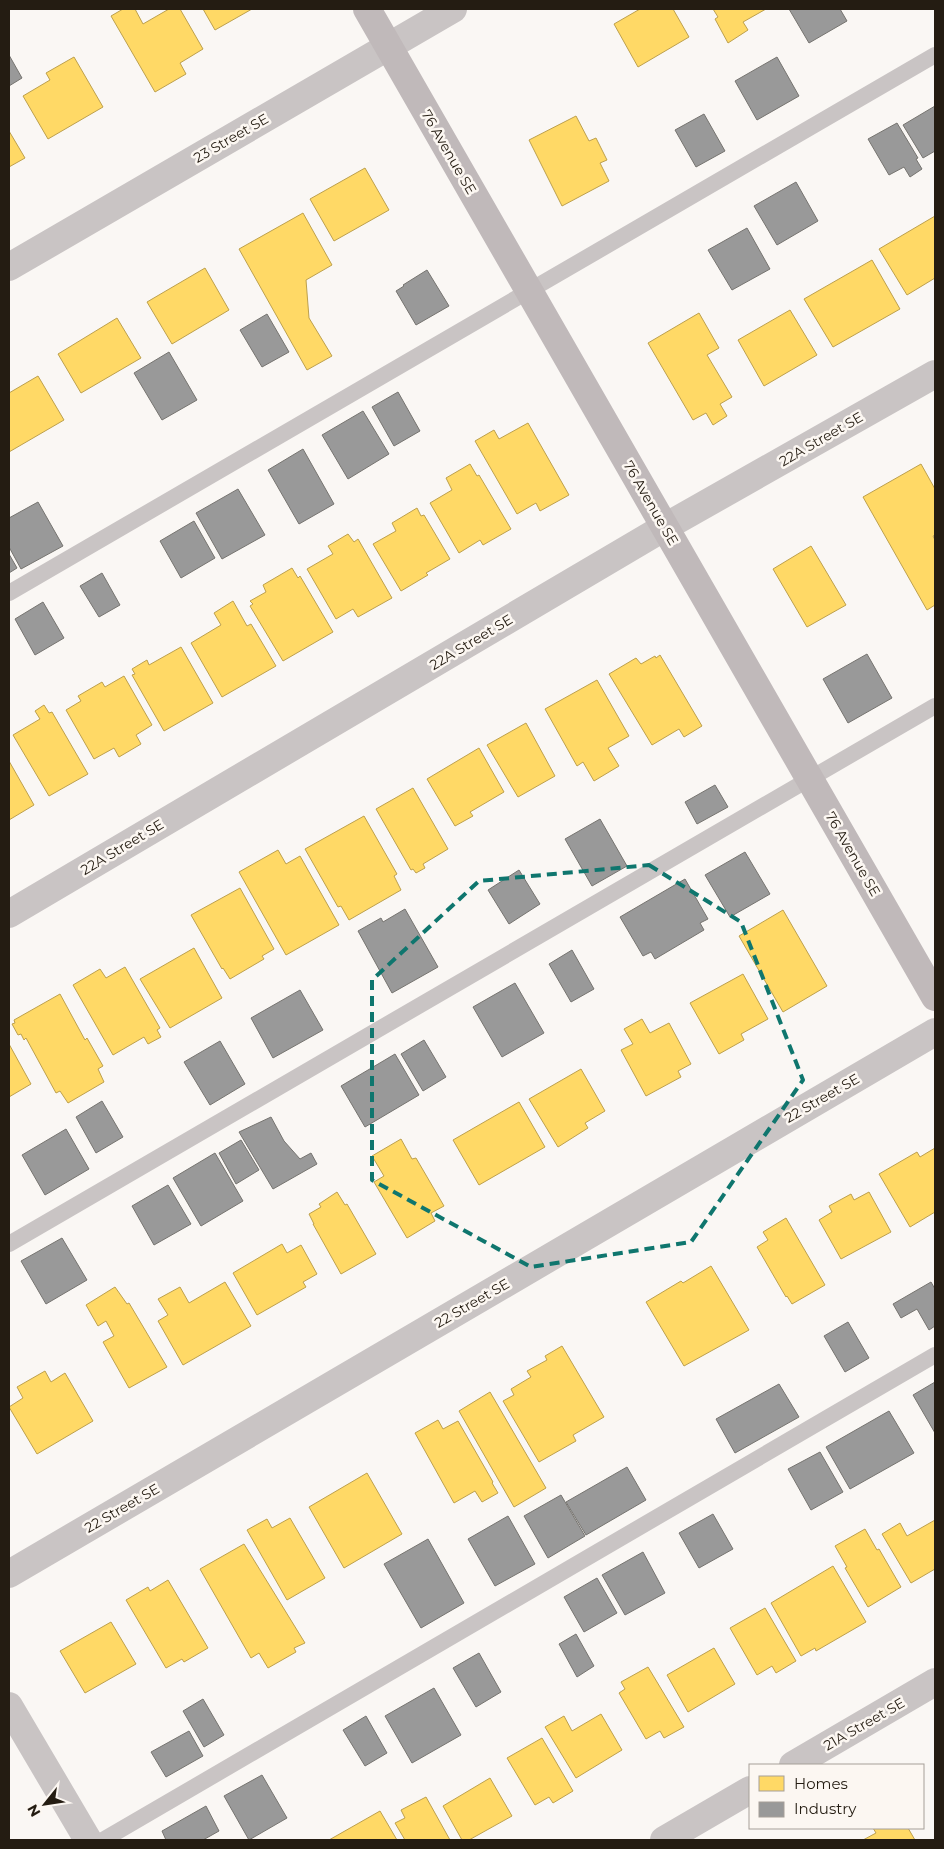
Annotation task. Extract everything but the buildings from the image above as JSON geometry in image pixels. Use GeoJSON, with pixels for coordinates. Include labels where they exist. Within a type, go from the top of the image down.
{"type":"FeatureCollection","features":[{"type":"Feature","properties":{"kind":"street","name":"76 Avenue SE"},"geometry":{"type":"LineString","coordinates":[[367,9],[935,997]]}},
{"type":"Feature","properties":{"kind":"street","name":"23 Street SE"},"geometry":{"type":"LineString","coordinates":[[9,267],[388,45],[453,9]]}},
{"type":"Feature","properties":{"kind":"street","name":"22A Street SE"},"geometry":{"type":"LineString","coordinates":[[9,914],[665,527],[935,374]]}},
{"type":"Feature","properties":{"kind":"street","name":"22 Street SE"},"geometry":{"type":"LineString","coordinates":[[9,1574],[935,1032]]}},
{"type":"Feature","properties":{"kind":"street","name":"21A Street SE"},"geometry":{"type":"LineString","coordinates":[[795,1764],[935,1682]]}},
{"type":"Feature","properties":{"kind":"street"},"geometry":{"type":"LineString","coordinates":[[9,1706],[88,1840]]}},
{"type":"Feature","properties":{"kind":"street"},"geometry":{"type":"LineString","coordinates":[[664,1840],[749,1791]]}},
{"type":"Feature","properties":{"kind":"lane"},"geometry":{"type":"LineString","coordinates":[[9,593],[935,55]]}},
{"type":"Feature","properties":{"kind":"lane"},"geometry":{"type":"LineString","coordinates":[[9,1244],[935,706]]}},
{"type":"Feature","properties":{"kind":"lane"},"geometry":{"type":"LineString","coordinates":[[103,1840],[935,1355]]}},
{"type":"Feature","properties":{"kind":"highlighted area"},"geometry":{"type":"Polygon","coordinates":[[[649,865],[741,922],[803,1080],[691,1242],[531,1267],[372,1180],[372,980],[479,881],[649,865]]]}}]}
